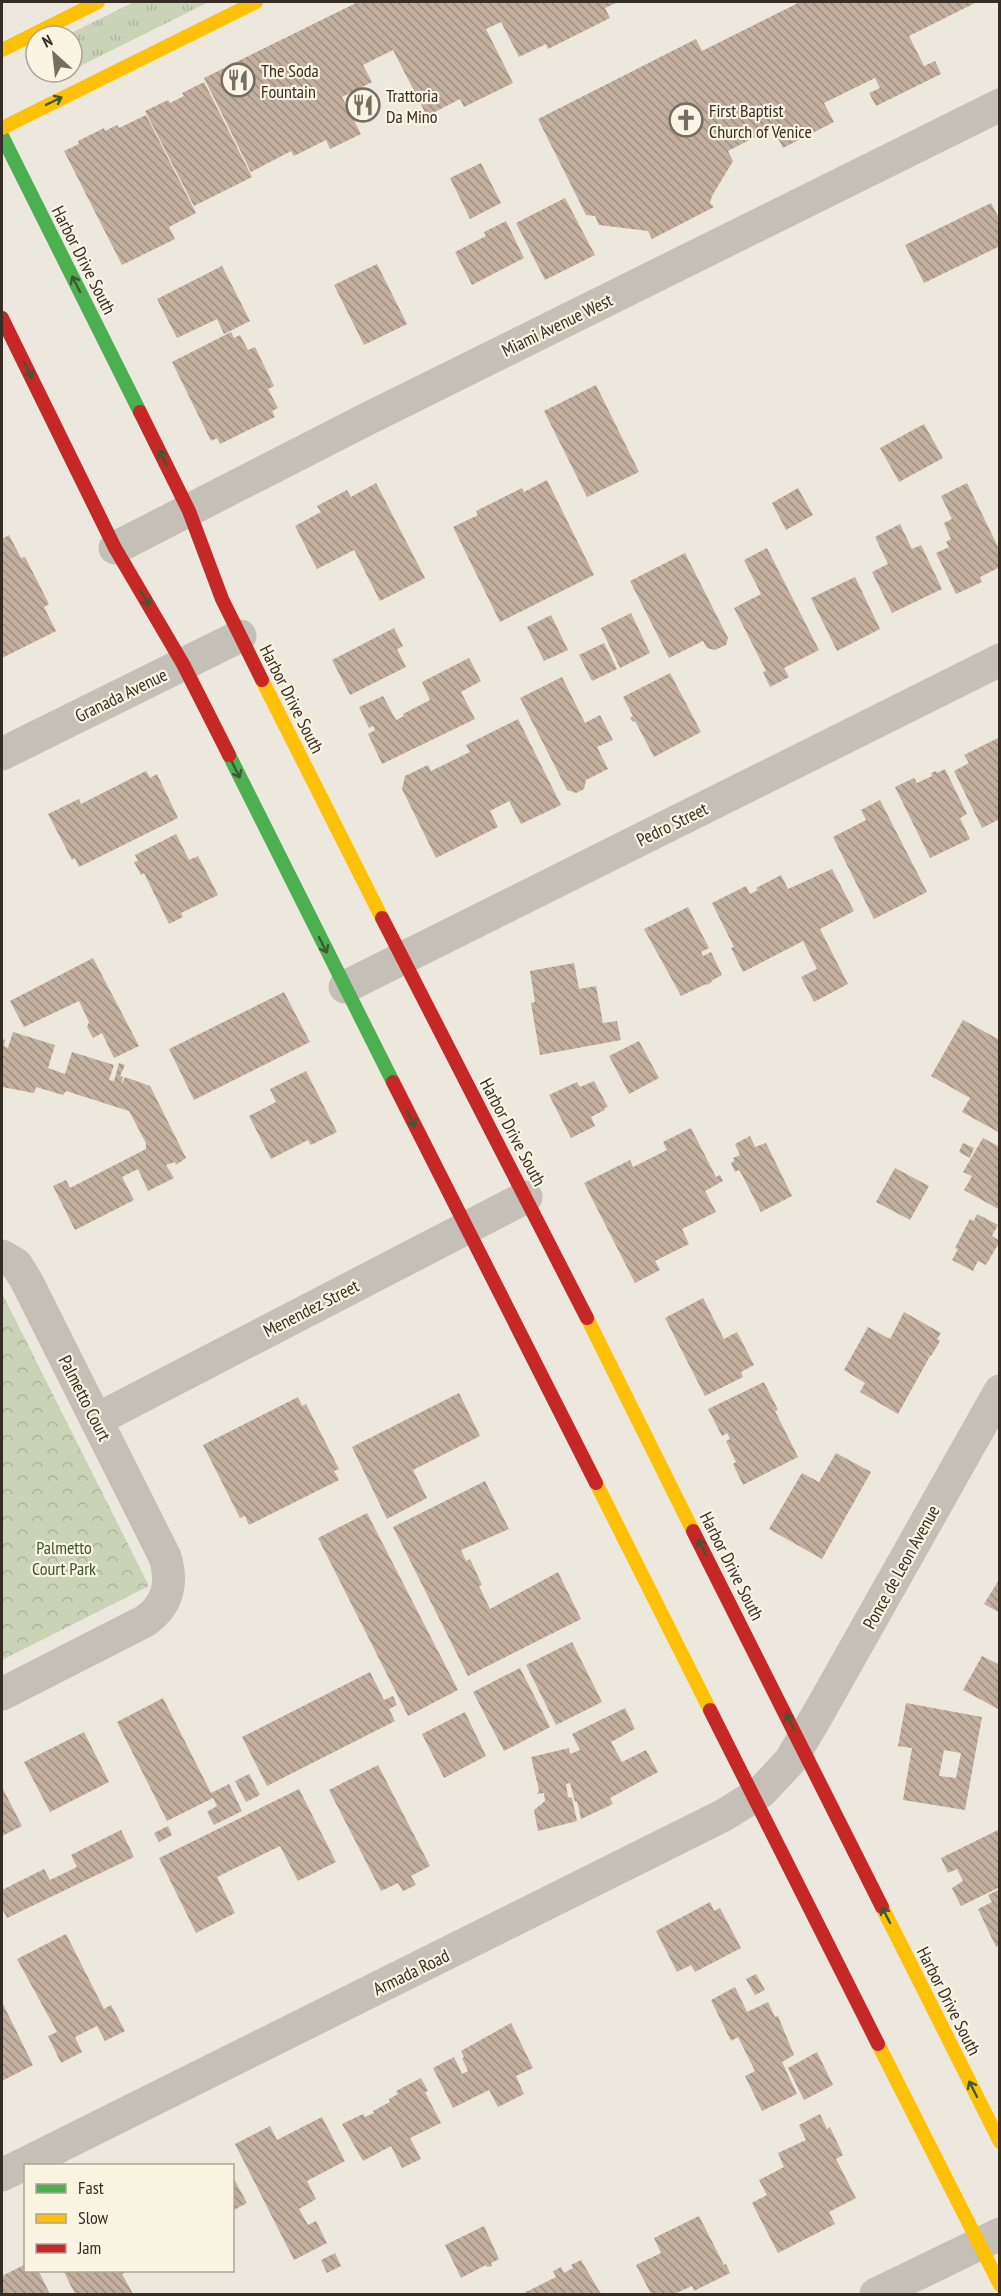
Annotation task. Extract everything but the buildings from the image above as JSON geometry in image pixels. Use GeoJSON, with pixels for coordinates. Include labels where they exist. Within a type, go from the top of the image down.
{"type":"FeatureCollection","features":[{"type":"Feature","properties":{"kind":"street"},"geometry":{"type":"LineString","coordinates":[[2,50],[98,2]]}},
{"type":"Feature","properties":{"kind":"street"},"geometry":{"type":"LineString","coordinates":[[2,128],[256,2]]}},
{"type":"Feature","properties":{"kind":"street","name":"Miami Avenue West"},"geometry":{"type":"LineString","coordinates":[[116,548],[367,419],[999,105]]}},
{"type":"Feature","properties":{"kind":"street","name":"Harbor Drive South"},"geometry":{"type":"LineString","coordinates":[[2,136],[189,511],[222,599],[240,636],[402,958],[526,1197],[999,2142]]}},
{"type":"Feature","properties":{"kind":"street"},"geometry":{"type":"LineString","coordinates":[[2,318],[116,548],[183,664],[753,1799],[989,2239],[999,2285]]}},
{"type":"Feature","properties":{"kind":"street","name":"Granada Avenue"},"geometry":{"type":"LineString","coordinates":[[2,754],[240,636]]}},
{"type":"Feature","properties":{"kind":"street","name":"Pedro Street"},"geometry":{"type":"LineString","coordinates":[[345,987],[999,660]]}},
{"type":"Feature","properties":{"kind":"street","name":"Menendez Street"},"geometry":{"type":"LineString","coordinates":[[96,1420],[526,1197]]}},
{"type":"Feature","properties":{"kind":"street","name":"Palmetto Court"},"geometry":{"type":"LineString","coordinates":[[2,1256],[16,1264],[26,1280],[165,1557],[170,1579],[165,1598],[154,1615],[2,1694]]}},
{"type":"Feature","properties":{"kind":"street","name":"Ponce de Leon Avenue"},"geometry":{"type":"LineString","coordinates":[[801,1743],[999,1391]]}},
{"type":"Feature","properties":{"kind":"street","name":"Armada Road"},"geometry":{"type":"LineString","coordinates":[[24,2164],[256,2050],[753,1799],[780,1773],[801,1743]]}},
{"type":"Feature","properties":{"kind":"street","name":"Armada Road"},"geometry":{"type":"LineString","coordinates":[[2,2175],[24,2164]]}},
{"type":"Feature","properties":{"kind":"street"},"geometry":{"type":"LineString","coordinates":[[876,2295],[989,2239]]}},
{"type":"Feature","properties":{"kind":"green space"},"geometry":{"type":"Polygon","coordinates":[[[134,2],[209,2],[84,64],[84,27],[134,2]]]}},
{"type":"Feature","properties":{"kind":"green space","name":"Palmetto Court Park"},"geometry":{"type":"Polygon","coordinates":[[[2,1293],[149,1586],[2,1660],[2,1293]]]}},
{"type":"Feature","properties":{"kind":"traffic: fast"},"geometry":{"type":"LineString","coordinates":[[2,136],[140,412]]}},
{"type":"Feature","properties":{"kind":"traffic: fast"},"geometry":{"type":"LineString","coordinates":[[229,755],[393,1082]]}},
{"type":"Feature","properties":{"kind":"traffic: slow"},"geometry":{"type":"LineString","coordinates":[[2,50],[98,2]]}},
{"type":"Feature","properties":{"kind":"traffic: slow"},"geometry":{"type":"LineString","coordinates":[[2,128],[256,2]]}},
{"type":"Feature","properties":{"kind":"traffic: slow"},"geometry":{"type":"LineString","coordinates":[[262,680],[382,918]]}},
{"type":"Feature","properties":{"kind":"traffic: slow"},"geometry":{"type":"LineString","coordinates":[[587,1318],[693,1531]]}},
{"type":"Feature","properties":{"kind":"traffic: slow"},"geometry":{"type":"LineString","coordinates":[[596,1483],[710,1710]]}},
{"type":"Feature","properties":{"kind":"traffic: slow"},"geometry":{"type":"LineString","coordinates":[[882,1907],[1000,2142]]}},
{"type":"Feature","properties":{"kind":"traffic: slow"},"geometry":{"type":"LineString","coordinates":[[878,2044],[1000,2285]]}},
{"type":"Feature","properties":{"kind":"traffic: jam"},"geometry":{"type":"LineString","coordinates":[[2,318],[115,548],[183,664],[229,755]]}},
{"type":"Feature","properties":{"kind":"traffic: jam"},"geometry":{"type":"LineString","coordinates":[[140,412],[189,511],[222,599],[262,680]]}},
{"type":"Feature","properties":{"kind":"traffic: jam"},"geometry":{"type":"LineString","coordinates":[[382,918],[587,1318]]}},
{"type":"Feature","properties":{"kind":"traffic: jam"},"geometry":{"type":"LineString","coordinates":[[393,1082],[596,1483]]}},
{"type":"Feature","properties":{"kind":"traffic: jam"},"geometry":{"type":"LineString","coordinates":[[693,1531],[882,1907]]}},
{"type":"Feature","properties":{"kind":"traffic: jam"},"geometry":{"type":"LineString","coordinates":[[710,1710],[878,2044]]}},
{"type":"Feature","properties":{"kind":"place","name":"The Soda Fountain"},"geometry":{"type":"Point","coordinates":[238,80]}},
{"type":"Feature","properties":{"kind":"place","name":"Trattoria Da Mino"},"geometry":{"type":"Point","coordinates":[363,105]}},
{"type":"Feature","properties":{"kind":"place","name":"First Baptist Church of Venice"},"geometry":{"type":"Point","coordinates":[686,120]}}]}
